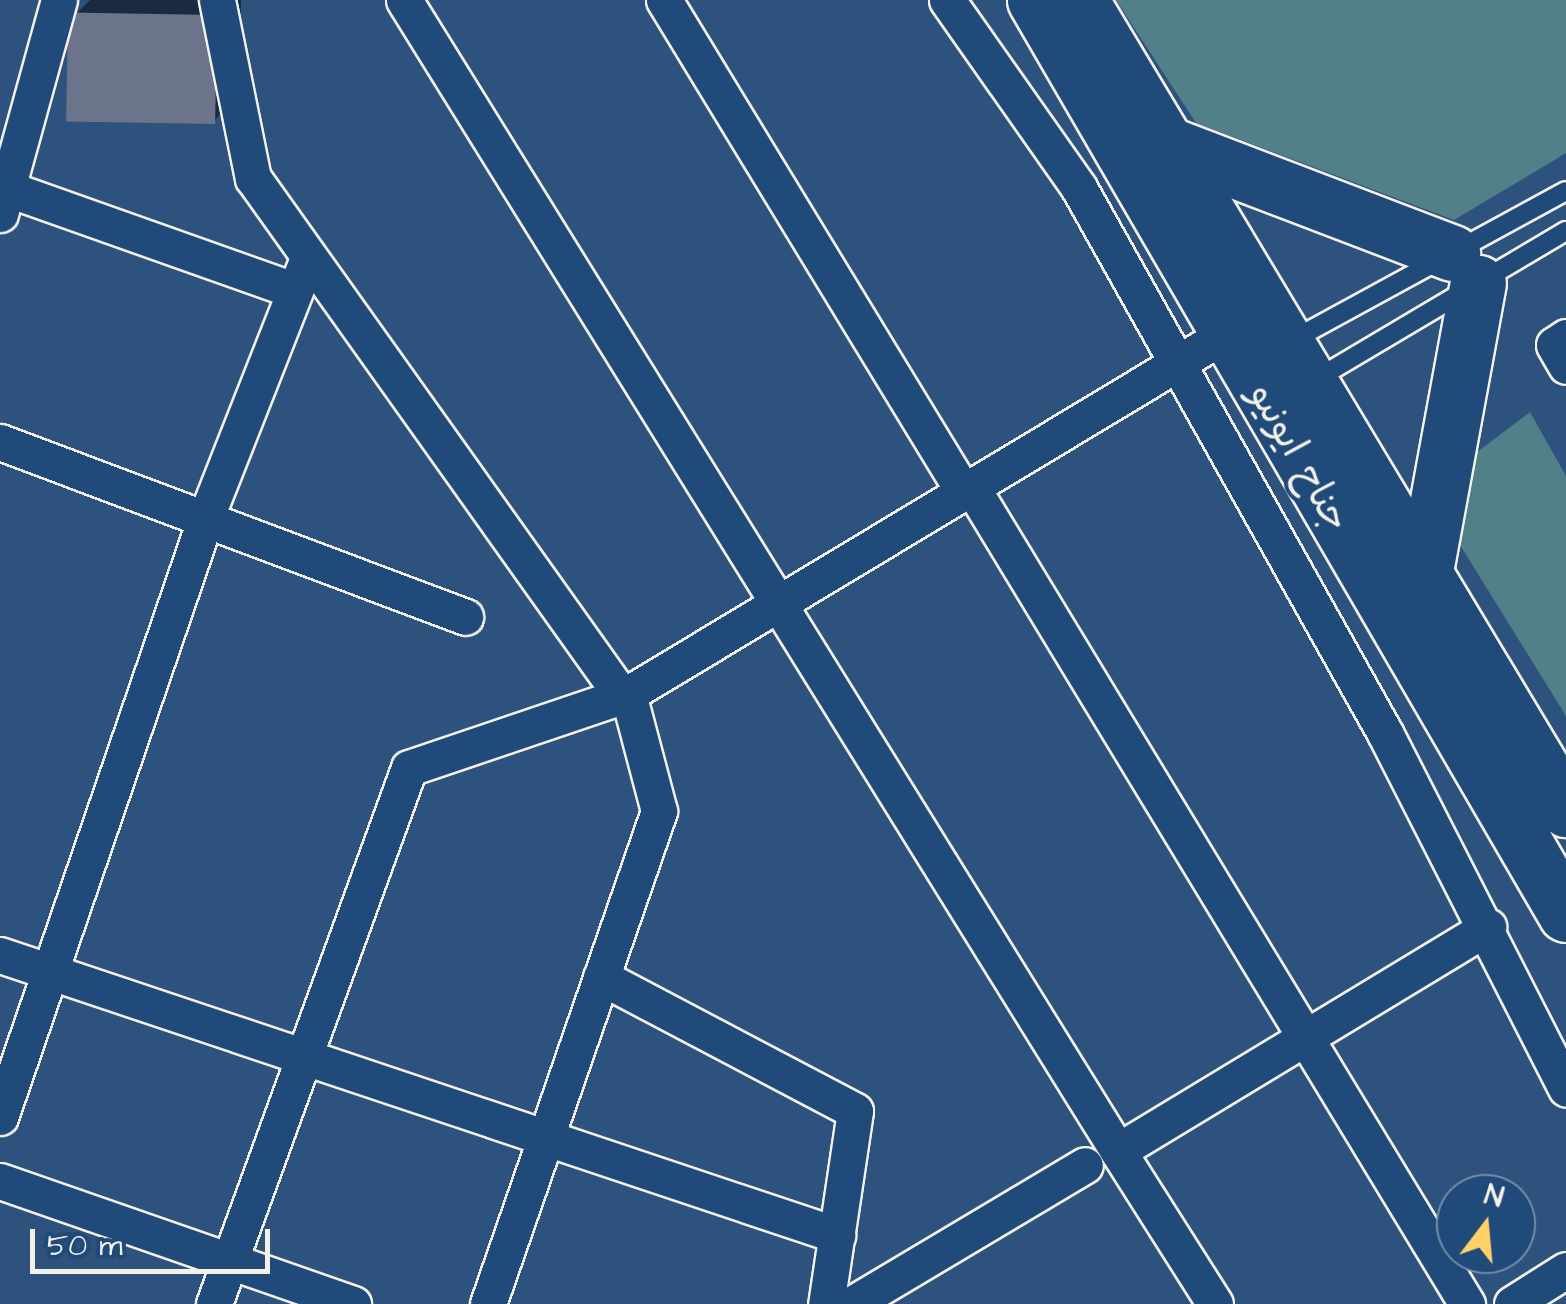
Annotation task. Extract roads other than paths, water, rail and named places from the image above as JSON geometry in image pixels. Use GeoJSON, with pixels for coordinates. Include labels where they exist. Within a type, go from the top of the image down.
{"type":"FeatureCollection","features":[{"type":"Feature","properties":{"kind":"main road","name":"جناح ایونیو"},"geometry":{"type":"LineString","coordinates":[[1035,0],[1268,366],[1566,914]]}},
{"type":"Feature","properties":{"kind":"main road","name":"جناح ایونیو"},"geometry":{"type":"LineString","coordinates":[[1080,0],[1172,146],[1268,366],[1424,572],[1566,809]]}},
{"type":"Feature","properties":{"kind":"main road"},"geometry":{"type":"LineString","coordinates":[[1172,146],[1465,268],[1424,572]]}},
{"type":"Feature","properties":{"kind":"street"},"geometry":{"type":"LineString","coordinates":[[60,0],[3,196],[300,275]]}},
{"type":"Feature","properties":{"kind":"street"},"geometry":{"type":"LineString","coordinates":[[217,0],[254,178],[300,275],[625,695],[659,811],[488,1304]]}},
{"type":"Feature","properties":{"kind":"street"},"geometry":{"type":"LineString","coordinates":[[404,0],[774,606],[1216,1304]]}},
{"type":"Feature","properties":{"kind":"street"},"geometry":{"type":"LineString","coordinates":[[664,0],[967,489],[1155,779],[1298,1034],[1467,1304]]}},
{"type":"Feature","properties":{"kind":"street"},"geometry":{"type":"LineString","coordinates":[[946,0],[1079,188],[1172,364],[1488,927],[1566,1089]]}},
{"type":"Feature","properties":{"kind":"street"},"geometry":{"type":"LineString","coordinates":[[0,1117],[206,516],[300,275]]}},
{"type":"Feature","properties":{"kind":"street"},"geometry":{"type":"LineString","coordinates":[[1566,338],[1554,345],[1566,366]]}},
{"type":"Feature","properties":{"kind":"street"},"geometry":{"type":"LineString","coordinates":[[214,1304],[409,768],[625,695],[1172,364],[1268,366]]}},
{"type":"Feature","properties":{"kind":"street"},"geometry":{"type":"LineString","coordinates":[[0,442],[206,516],[465,617]]}},
{"type":"Feature","properties":{"kind":"street"},"geometry":{"type":"LineString","coordinates":[[1118,1151],[1298,1034],[1488,927]]}},
{"type":"Feature","properties":{"kind":"street"},"geometry":{"type":"LineString","coordinates":[[0,955],[544,1143],[837,1234]]}},
{"type":"Feature","properties":{"kind":"street"},"geometry":{"type":"LineString","coordinates":[[601,978],[848,1102],[855,1111],[826,1304]]}},
{"type":"Feature","properties":{"kind":"street"},"geometry":{"type":"LineString","coordinates":[[852,1304],[1085,1165]]}},
{"type":"Feature","properties":{"kind":"street"},"geometry":{"type":"LineString","coordinates":[[0,1181],[353,1304]]}},
{"type":"Feature","properties":{"kind":"street"},"geometry":{"type":"LineString","coordinates":[[1512,1304],[1566,1270]]}},
{"type":"Feature","properties":{"kind":"lane"},"geometry":{"type":"LineString","coordinates":[[1268,366],[1465,268],[1566,191]]}},
{"type":"Feature","properties":{"kind":"lane"},"geometry":{"type":"LineString","coordinates":[[1268,366],[1465,268],[1566,231]]}}]}
